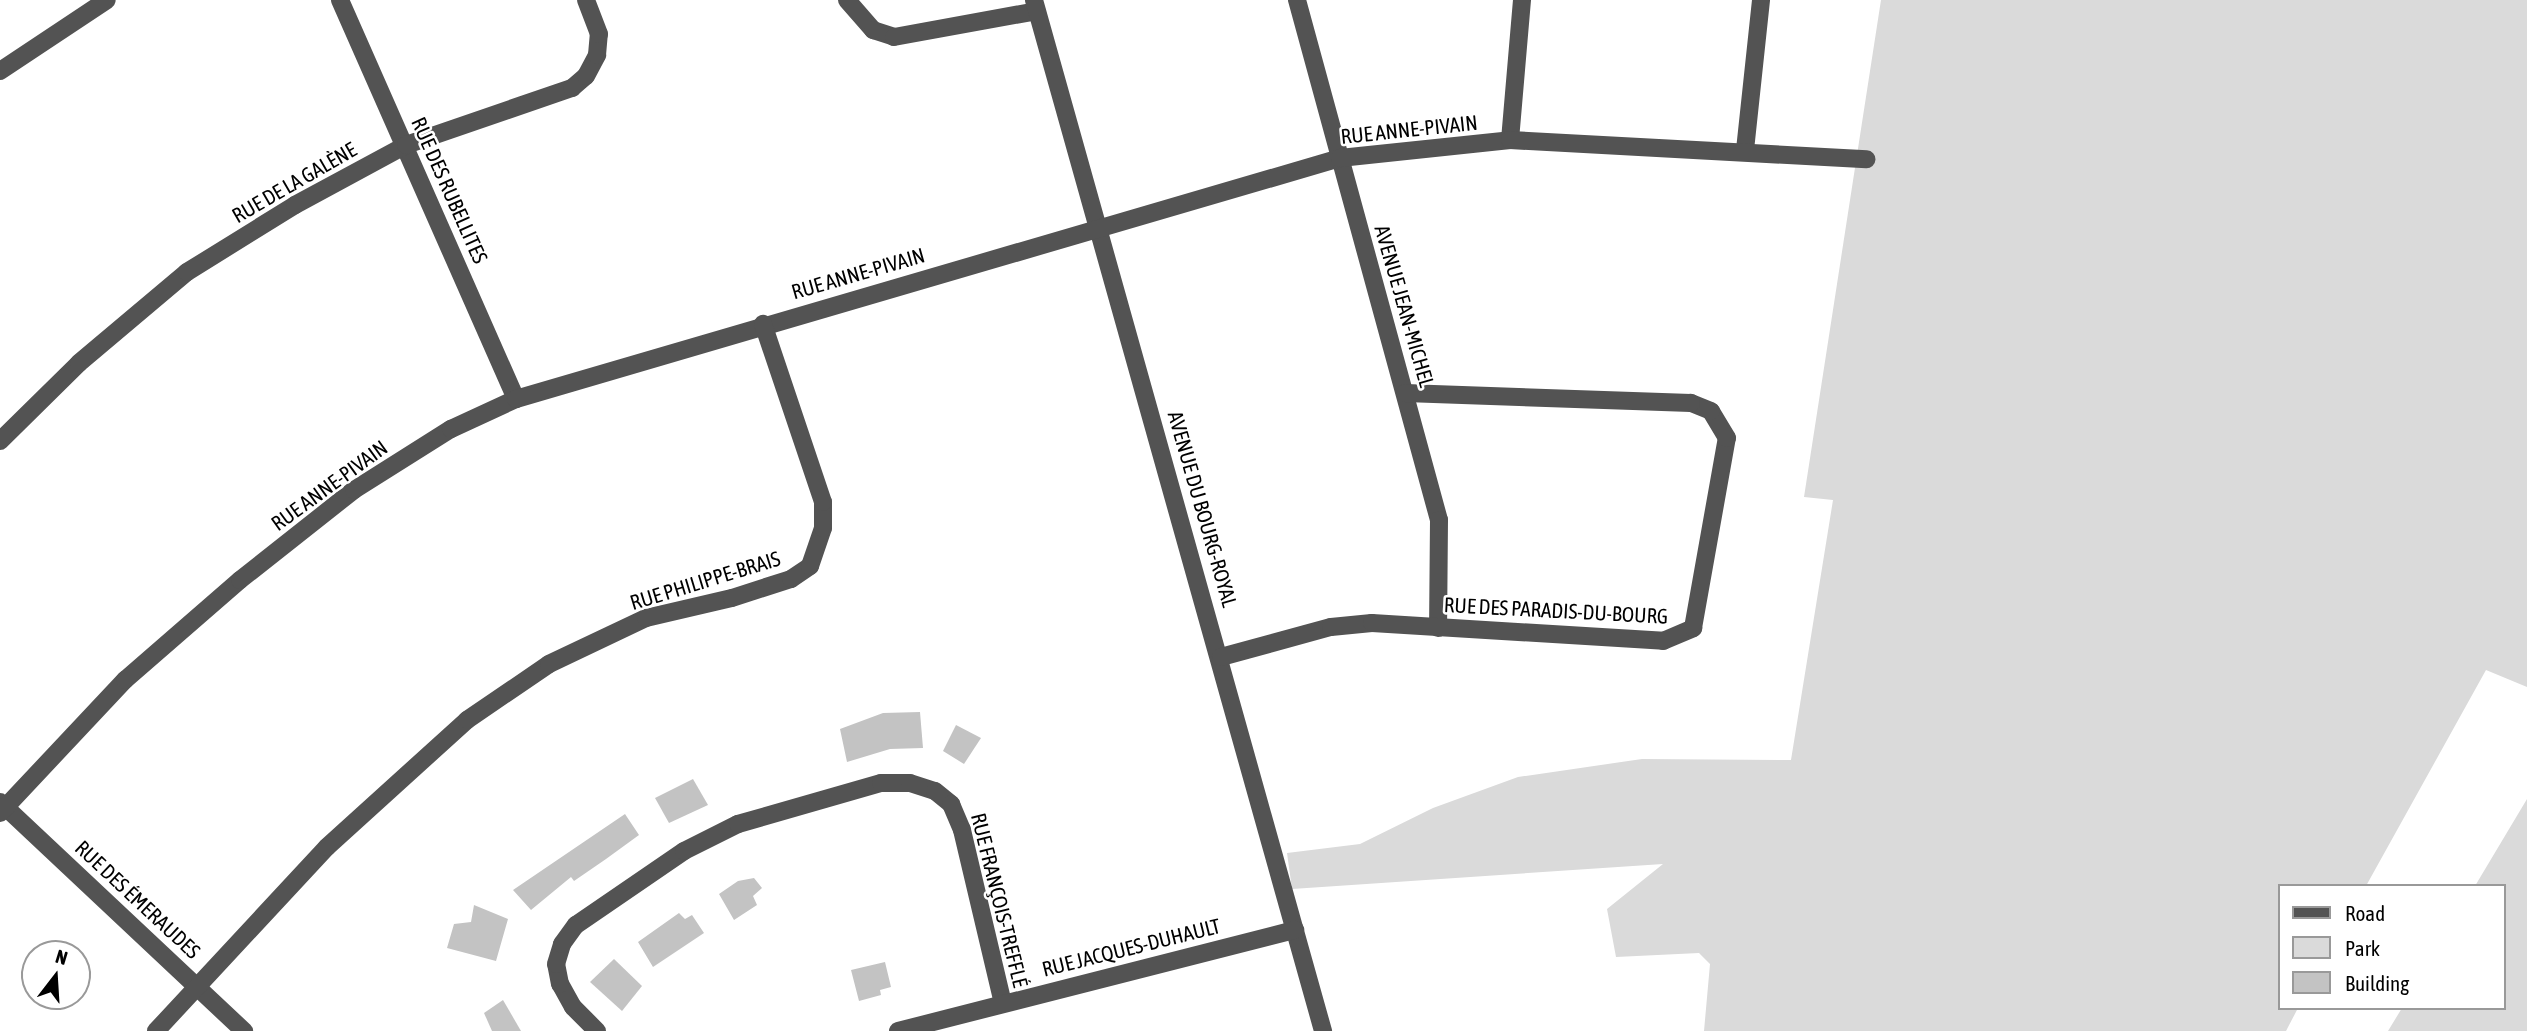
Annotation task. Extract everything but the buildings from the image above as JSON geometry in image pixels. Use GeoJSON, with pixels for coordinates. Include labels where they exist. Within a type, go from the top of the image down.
{"type":"FeatureCollection","features":[{"type":"Feature","properties":{"kind":"street"},"geometry":{"type":"LineString","coordinates":[[0,71],[107,0]]}},
{"type":"Feature","properties":{"kind":"street","name":"RUE DES RUBELLITES"},"geometry":{"type":"LineString","coordinates":[[340,0],[516,399]]}},
{"type":"Feature","properties":{"kind":"street","name":"RUE DE LA GALÈNE"},"geometry":{"type":"LineString","coordinates":[[0,442],[79,363],[187,272],[295,205],[406,145],[572,88],[586,76],[597,55],[599,34],[586,0]]}},
{"type":"Feature","properties":{"kind":"street"},"geometry":{"type":"LineString","coordinates":[[847,0],[873,30],[894,37],[1036,6]]}},
{"type":"Feature","properties":{"kind":"street","name":"AVENUE JEAN-MICHEL"},"geometry":{"type":"LineString","coordinates":[[1297,0],[1439,520],[1438,628]]}},
{"type":"Feature","properties":{"kind":"street"},"geometry":{"type":"LineString","coordinates":[[1510,141],[1522,0]]}},
{"type":"Feature","properties":{"kind":"street"},"geometry":{"type":"LineString","coordinates":[[1745,150],[1761,0]]}},
{"type":"Feature","properties":{"kind":"street","name":"AVENUE DU BOURG-ROYAL"},"geometry":{"type":"LineString","coordinates":[[1036,6],[1221,657],[1323,1031]]}},
{"type":"Feature","properties":{"kind":"street","name":"RUE ANNE-PIVAIN"},"geometry":{"type":"LineString","coordinates":[[2,807],[125,680],[240,580],[354,490],[451,429],[516,399],[1099,226],[1340,159],[1510,141],[1745,150],[1866,159]]}},
{"type":"Feature","properties":{"kind":"street","name":"RUE PHILIPPE-BRAIS"},"geometry":{"type":"LineString","coordinates":[[156,1031],[327,847],[467,720],[528,678],[646,618],[732,598],[791,579],[810,566],[823,528],[822,502],[764,324]]}},
{"type":"Feature","properties":{"kind":"street","name":"RUE DES PARADIS-DU-BOURG"},"geometry":{"type":"LineString","coordinates":[[1221,657],[1331,627],[1372,623],[1678,638],[1693,628],[1699,611],[1727,438],[1711,411],[1691,403],[1405,393]]}},
{"type":"Feature","properties":{"kind":"street","name":"RUE FRANÇOIS-TREFFLÉ"},"geometry":{"type":"LineString","coordinates":[[597,1031],[573,1007],[560,984],[556,964],[562,944],[576,925],[684,851],[738,824],[881,783],[910,783],[935,791],[951,804],[962,830],[1003,1003]]}},
{"type":"Feature","properties":{"kind":"street","name":"RUE DES ÉMERAUDES"},"geometry":{"type":"LineString","coordinates":[[2,807],[244,1031]]}},
{"type":"Feature","properties":{"kind":"street","name":"RUE JACQUES-DUHAULT"},"geometry":{"type":"LineString","coordinates":[[898,1031],[1295,930]]}},
{"type":"Feature","properties":{"kind":"green space"},"geometry":{"type":"Polygon","coordinates":[[[1881,0],[2527,0],[2527,687],[2486,670],[2367,884],[2278,884],[2278,1010],[2297,1010],[2286,1031],[1704,1031],[1710,964],[1699,953],[1616,957],[1607,909],[1663,864],[1292,889],[1287,853],[1360,844],[1433,808],[1518,777],[1642,759],[1791,760],[1833,500],[1804,497],[1881,0]]]}},
{"type":"Feature","properties":{"kind":"green space"},"geometry":{"type":"Polygon","coordinates":[[[2527,799],[2527,1031],[2388,1031],[2401,1010],[2506,1010],[2506,884],[2476,884],[2527,799]]]}}]}
